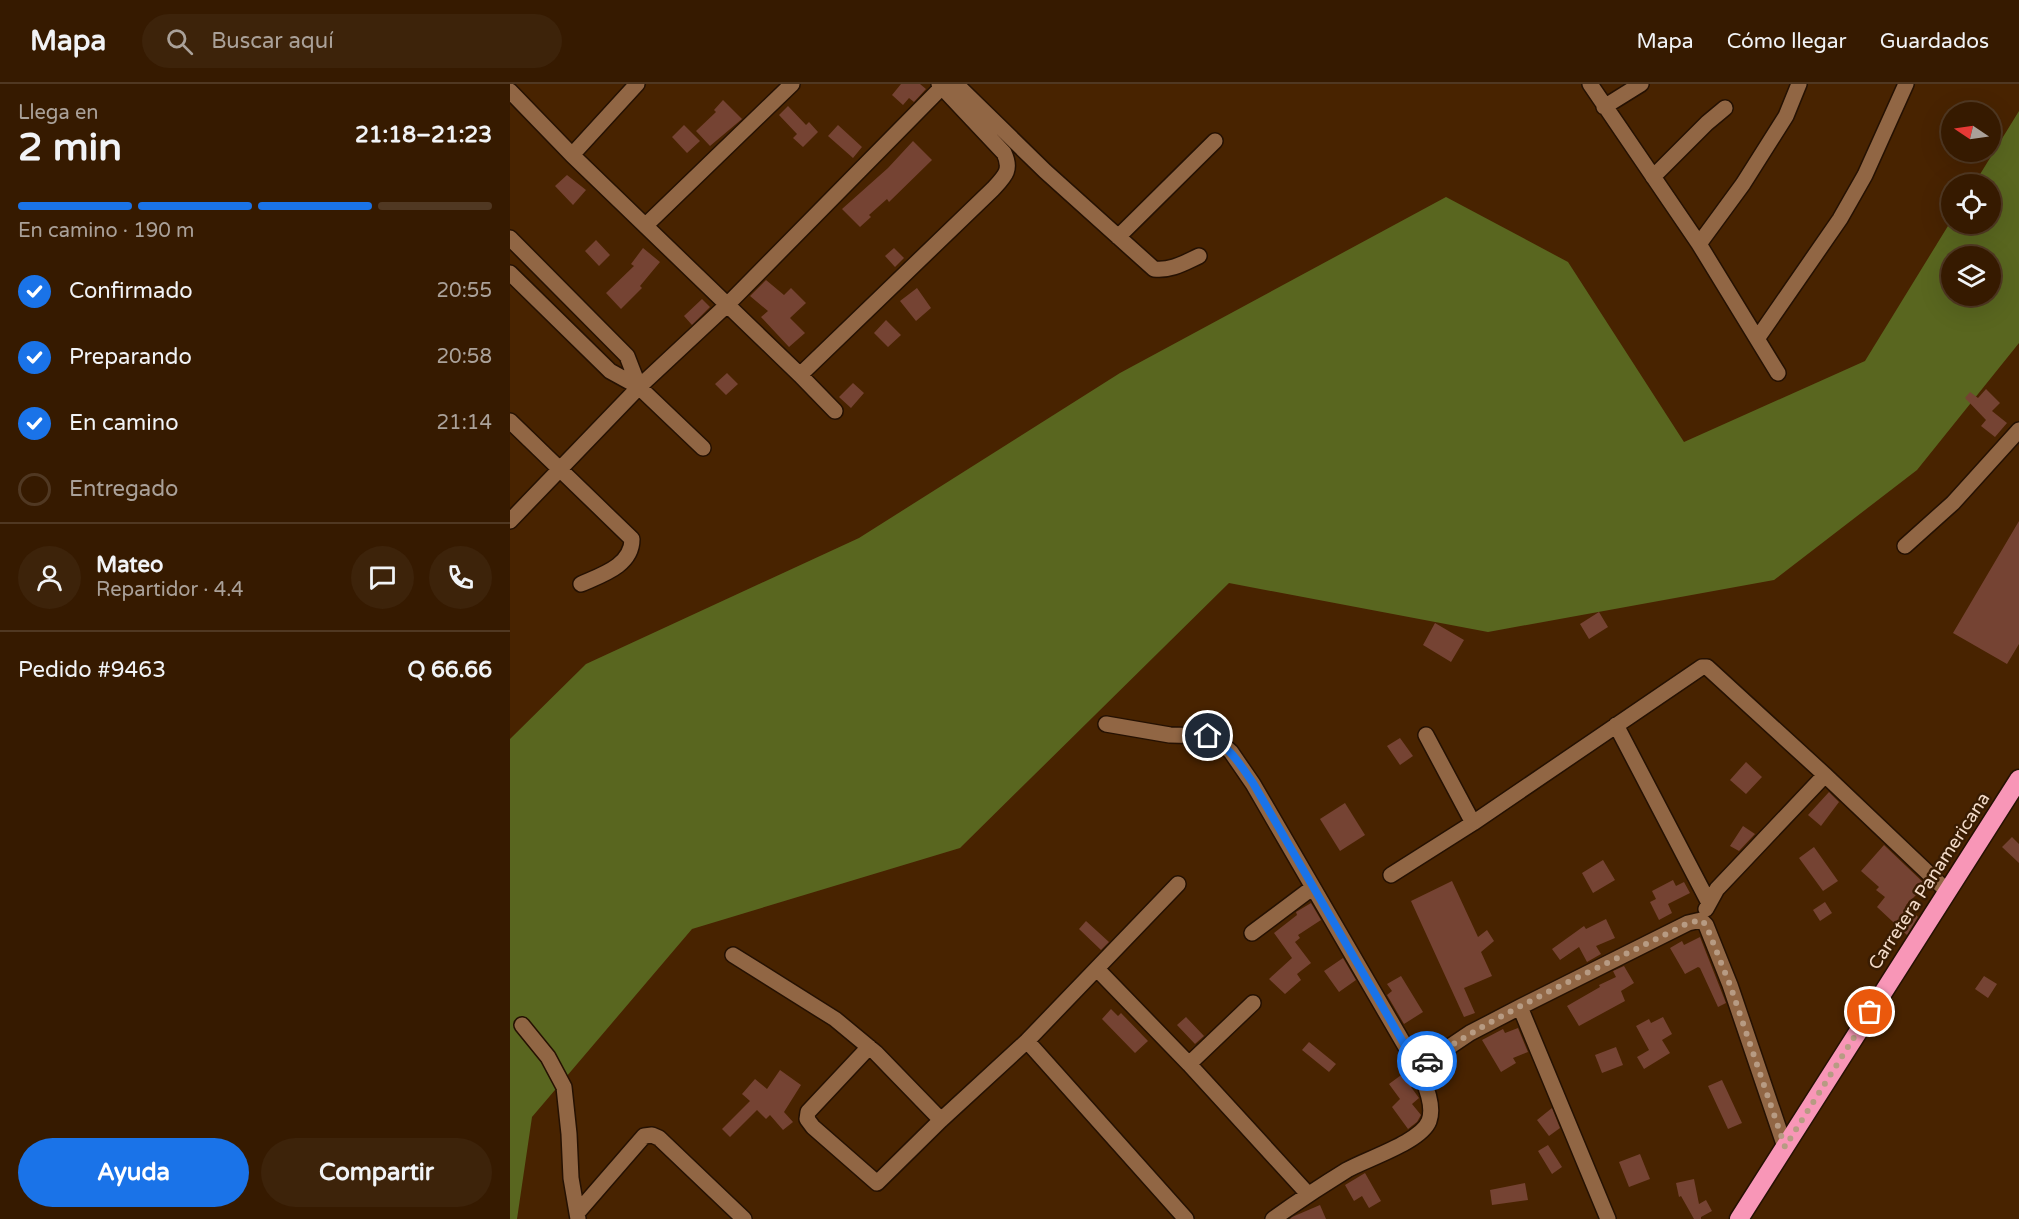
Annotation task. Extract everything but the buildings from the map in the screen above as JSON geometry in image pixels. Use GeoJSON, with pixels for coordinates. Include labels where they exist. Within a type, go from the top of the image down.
{"type":"FeatureCollection","features":[{"type":"Feature","properties":{"kind":"highway","name":"Carretera Panamericana"},"geometry":{"type":"LineString","coordinates":[[1739,1219],[2019,779]]}},
{"type":"Feature","properties":{"kind":"street"},"geometry":{"type":"LineString","coordinates":[[572,154],[637,84]]}},
{"type":"Feature","properties":{"kind":"street"},"geometry":{"type":"LineString","coordinates":[[646,225],[792,84]]}},
{"type":"Feature","properties":{"kind":"street"},"geometry":{"type":"LineString","coordinates":[[1590,84],[1699,244],[1778,373]]}},
{"type":"Feature","properties":{"kind":"street"},"geometry":{"type":"LineString","coordinates":[[1604,107],[1641,84]]}},
{"type":"Feature","properties":{"kind":"street"},"geometry":{"type":"LineString","coordinates":[[1699,244],[1743,184],[1786,116],[1799,84]]}},
{"type":"Feature","properties":{"kind":"street"},"geometry":{"type":"LineString","coordinates":[[1757,339],[1840,219],[1864,175],[1906,84]]}},
{"type":"Feature","properties":{"kind":"street"},"geometry":{"type":"LineString","coordinates":[[946,85],[1155,269],[1163,270],[1174,267],[1199,256]]}},
{"type":"Feature","properties":{"kind":"street"},"geometry":{"type":"LineString","coordinates":[[510,521],[639,387],[728,304],[946,85]]}},
{"type":"Feature","properties":{"kind":"street"},"geometry":{"type":"LineString","coordinates":[[800,375],[993,189],[1007,171],[1008,162],[1004,153],[946,85]]}},
{"type":"Feature","properties":{"kind":"street"},"geometry":{"type":"LineString","coordinates":[[510,92],[835,411]]}},
{"type":"Feature","properties":{"kind":"street"},"geometry":{"type":"LineString","coordinates":[[1653,177],[1725,108]]}},
{"type":"Feature","properties":{"kind":"street"},"geometry":{"type":"LineString","coordinates":[[1118,237],[1215,141]]}},
{"type":"Feature","properties":{"kind":"street"},"geometry":{"type":"LineString","coordinates":[[510,238],[627,356],[639,387]]}},
{"type":"Feature","properties":{"kind":"street"},"geometry":{"type":"LineString","coordinates":[[510,273],[610,371],[639,387],[703,448]]}},
{"type":"Feature","properties":{"kind":"street"},"geometry":{"type":"LineString","coordinates":[[510,421],[632,539],[632,546],[624,560],[612,570],[581,584]]}},
{"type":"Feature","properties":{"kind":"street"},"geometry":{"type":"LineString","coordinates":[[1905,546],[1953,503],[2019,430]]}},
{"type":"Feature","properties":{"kind":"street"},"geometry":{"type":"LineString","coordinates":[[1391,875],[1473,823],[1698,669],[1707,667],[1947,891]]}},
{"type":"Feature","properties":{"kind":"street"},"geometry":{"type":"LineString","coordinates":[[1106,724],[1170,735],[1208,736],[1220,742],[1231,752],[1253,783],[1418,1068],[1429,1100],[1429,1122],[1424,1128],[1393,1150],[1350,1168],[1308,1194],[1274,1219]]}},
{"type":"Feature","properties":{"kind":"street"},"geometry":{"type":"LineString","coordinates":[[1616,725],[1709,903]]}},
{"type":"Feature","properties":{"kind":"street"},"geometry":{"type":"LineString","coordinates":[[1426,735],[1473,823]]}},
{"type":"Feature","properties":{"kind":"street"},"geometry":{"type":"LineString","coordinates":[[1701,920],[1717,889],[1825,775]]}},
{"type":"Feature","properties":{"kind":"street"},"geometry":{"type":"LineString","coordinates":[[869,1047],[808,1112],[807,1119],[877,1183],[1027,1041],[1178,884]]}},
{"type":"Feature","properties":{"kind":"street"},"geometry":{"type":"LineString","coordinates":[[1252,933],[1312,888]]}},
{"type":"Feature","properties":{"kind":"street"},"geometry":{"type":"LineString","coordinates":[[1418,1068],[1470,1033],[1688,923],[1701,920]]}},
{"type":"Feature","properties":{"kind":"street"},"geometry":{"type":"LineString","coordinates":[[1701,920],[1706,925],[1730,985],[1785,1147]]}},
{"type":"Feature","properties":{"kind":"street"},"geometry":{"type":"LineString","coordinates":[[733,955],[817,1006],[869,1047],[941,1120]]}},
{"type":"Feature","properties":{"kind":"street"},"geometry":{"type":"LineString","coordinates":[[1097,969],[1189,1064],[1308,1194]]}},
{"type":"Feature","properties":{"kind":"street"},"geometry":{"type":"LineString","coordinates":[[1189,1064],[1253,1003]]}},
{"type":"Feature","properties":{"kind":"street"},"geometry":{"type":"LineString","coordinates":[[1520,1007],[1608,1219]]}},
{"type":"Feature","properties":{"kind":"street"},"geometry":{"type":"LineString","coordinates":[[522,1025],[548,1057],[564,1087],[571,1178],[578,1216]]}},
{"type":"Feature","properties":{"kind":"street"},"geometry":{"type":"LineString","coordinates":[[1027,1041],[1186,1219]]}},
{"type":"Feature","properties":{"kind":"street"},"geometry":{"type":"LineString","coordinates":[[578,1216],[644,1136],[652,1135],[659,1138],[744,1219]]}},
{"type":"Feature","properties":{"kind":"green space"},"geometry":{"type":"Polygon","coordinates":[[[2019,111],[2019,343],[1917,470],[1774,580],[1488,632],[1229,583],[960,848],[692,929],[532,1117],[517,1219],[510,1219],[510,739],[586,664],[859,538],[1120,373],[1446,197],[1568,262],[1684,442],[1865,361],[1943,234],[2001,234],[2001,174],[1980,174],[1988,162],[2001,162],[2001,140],[2019,111]]]}},
{"type":"Feature","properties":{"kind":"way so far"},"geometry":{"type":"LineString","coordinates":[[1427,1061],[1470,1033],[1520,1007],[1688,923],[1701,920],[1706,925],[1730,985],[1785,1147],[1870,1012]]}},
{"type":"Feature","properties":{"kind":"route"},"geometry":{"type":"LineString","coordinates":[[1208,736],[1220,742],[1231,752],[1253,783],[1418,1068],[1427,1061]]}}]}
